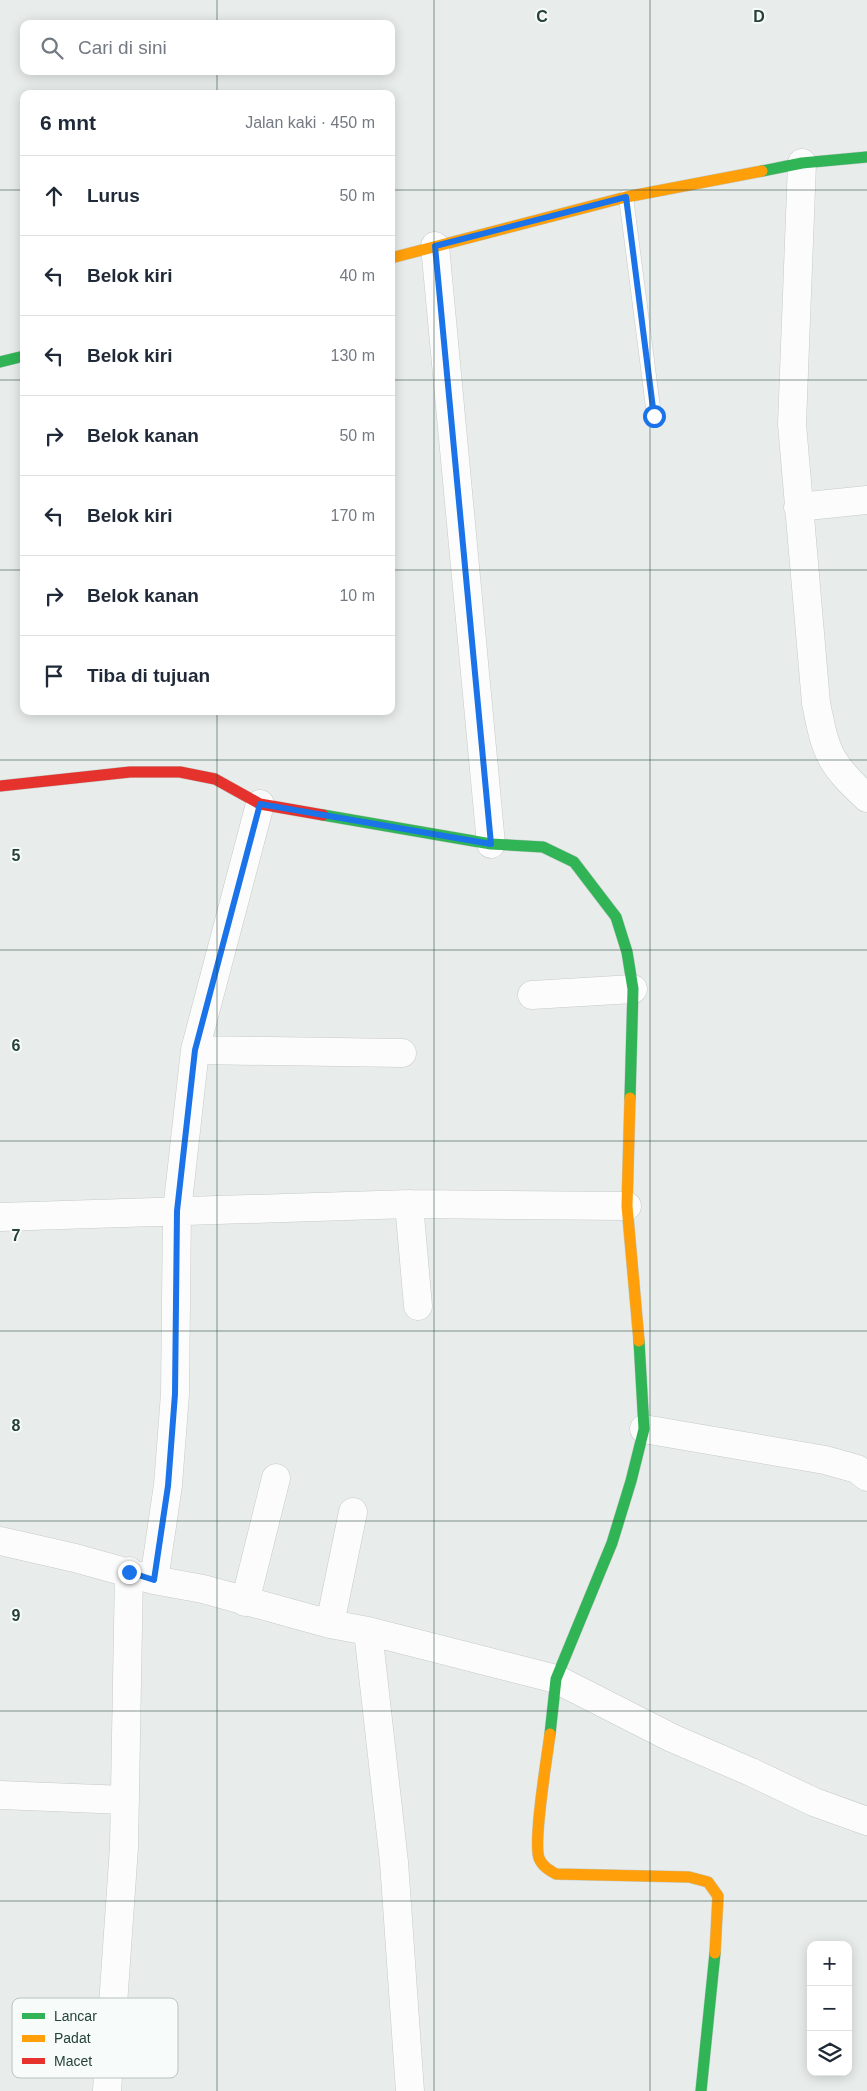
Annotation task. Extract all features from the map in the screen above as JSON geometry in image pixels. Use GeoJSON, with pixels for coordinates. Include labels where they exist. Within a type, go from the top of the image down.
{"type":"FeatureCollection","features":[{"type":"Feature","properties":{"kind":"street"},"geometry":{"type":"LineString","coordinates":[[395,257],[626,197],[802,163],[867,157]]}},
{"type":"Feature","properties":{"kind":"street"},"geometry":{"type":"LineString","coordinates":[[802,163],[792,424],[816,703],[824,743],[832,760],[842,775],[867,798]]}},
{"type":"Feature","properties":{"kind":"street"},"geometry":{"type":"LineString","coordinates":[[435,246],[491,844]]}},
{"type":"Feature","properties":{"kind":"street"},"geometry":{"type":"LineString","coordinates":[[0,362],[20,357]]}},
{"type":"Feature","properties":{"kind":"street"},"geometry":{"type":"LineString","coordinates":[[798,507],[867,500]]}},
{"type":"Feature","properties":{"kind":"street"},"geometry":{"type":"LineString","coordinates":[[0,786],[130,772],[180,772],[215,779],[260,804],[491,844],[543,847],[574,862],[616,917],[627,952],[633,989],[626,1206],[642,1380],[644,1429],[631,1481],[612,1543],[556,1679],[537,1856],[543,1867],[556,1874],[689,1877],[708,1882],[718,1896],[718,1917],[701,2091]]}},
{"type":"Feature","properties":{"kind":"street"},"geometry":{"type":"LineString","coordinates":[[113,1998],[141,1576],[168,1486],[175,1394],[177,1211],[195,1050],[260,804]]}},
{"type":"Feature","properties":{"kind":"street"},"geometry":{"type":"LineString","coordinates":[[532,994],[633,989]]}},
{"type":"Feature","properties":{"kind":"street"},"geometry":{"type":"LineString","coordinates":[[195,1050],[402,1053]]}},
{"type":"Feature","properties":{"kind":"street"},"geometry":{"type":"LineString","coordinates":[[0,1217],[409,1204],[626,1206]]}},
{"type":"Feature","properties":{"kind":"street"},"geometry":{"type":"LineString","coordinates":[[409,1204],[418,1306]]}},
{"type":"Feature","properties":{"kind":"street"},"geometry":{"type":"LineString","coordinates":[[644,1429],[825,1460],[857,1470],[867,1476]]}},
{"type":"Feature","properties":{"kind":"street"},"geometry":{"type":"LineString","coordinates":[[245,1602],[276,1478]]}},
{"type":"Feature","properties":{"kind":"street"},"geometry":{"type":"LineString","coordinates":[[330,1624],[353,1512]]}},
{"type":"Feature","properties":{"kind":"street"},"geometry":{"type":"LineString","coordinates":[[0,1541],[141,1576],[203,1589],[330,1624],[368,1631],[556,1679],[672,1738],[814,1802],[867,1821]]}},
{"type":"Feature","properties":{"kind":"street"},"geometry":{"type":"LineString","coordinates":[[368,1631],[394,1862],[410,2091],[394,2091]]}},
{"type":"Feature","properties":{"kind":"street"},"geometry":{"type":"LineString","coordinates":[[0,1795],[125,1800]]}},
{"type":"Feature","properties":{"kind":"street"},"geometry":{"type":"LineString","coordinates":[[107,2091],[108,2078]]}},
{"type":"Feature","properties":{"kind":"lane"},"geometry":{"type":"LineString","coordinates":[[626,197],[654,416]]}},
{"type":"Feature","properties":{"kind":"traffic: fast"},"geometry":{"type":"LineString","coordinates":[[762,171],[802,163],[867,157]]}},
{"type":"Feature","properties":{"kind":"traffic: fast"},"geometry":{"type":"LineString","coordinates":[[0,362],[20,357]]}},
{"type":"Feature","properties":{"kind":"traffic: fast"},"geometry":{"type":"LineString","coordinates":[[323,815],[491,844],[543,847],[574,862],[616,917],[627,952],[633,989],[630,1098]]}},
{"type":"Feature","properties":{"kind":"traffic: fast"},"geometry":{"type":"LineString","coordinates":[[550,1734],[556,1679],[612,1543],[631,1481],[644,1429],[639,1341]]}},
{"type":"Feature","properties":{"kind":"traffic: fast"},"geometry":{"type":"LineString","coordinates":[[701,2091],[715,1953]]}},
{"type":"Feature","properties":{"kind":"traffic: slow"},"geometry":{"type":"LineString","coordinates":[[395,257],[626,197],[762,171]]}},
{"type":"Feature","properties":{"kind":"traffic: slow"},"geometry":{"type":"LineString","coordinates":[[630,1098],[627,1206],[639,1341]]}},
{"type":"Feature","properties":{"kind":"traffic: slow"},"geometry":{"type":"LineString","coordinates":[[550,1734],[538,1835],[539,1858],[542,1863],[556,1874],[689,1877],[708,1882],[718,1896],[715,1953]]}},
{"type":"Feature","properties":{"kind":"traffic: jam"},"geometry":{"type":"LineString","coordinates":[[0,786],[130,772],[180,772],[215,779],[260,804],[323,815]]}},
{"type":"Feature","properties":{"kind":"route"},"geometry":{"type":"LineString","coordinates":[[129,1572],[154,1580],[168,1486],[175,1394],[177,1211],[195,1050],[260,804],[491,844],[435,246],[626,197],[654,416]]}}]}
